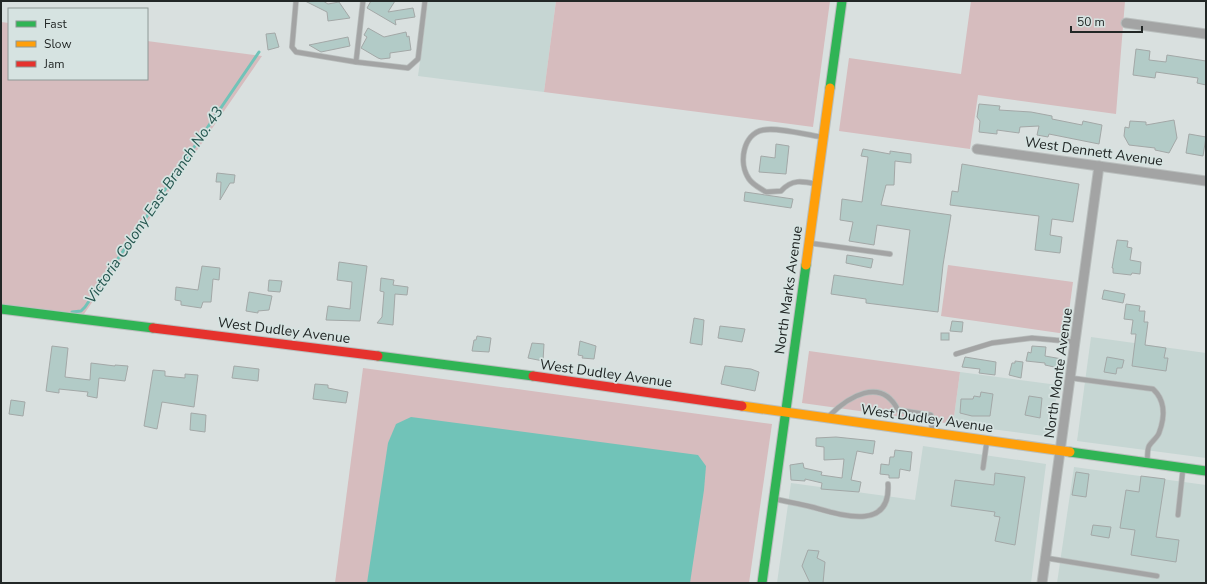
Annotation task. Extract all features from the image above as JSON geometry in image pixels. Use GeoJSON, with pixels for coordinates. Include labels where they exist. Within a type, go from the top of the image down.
{"type":"FeatureCollection","features":[{"type":"Feature","properties":{"kind":"street","name":"North Marks Avenue"},"geometry":{"type":"LineString","coordinates":[[762,583],[842,1]]}},
{"type":"Feature","properties":{"kind":"street"},"geometry":{"type":"LineString","coordinates":[[1126,23],[1206,34]]}},
{"type":"Feature","properties":{"kind":"street","name":"West Dennett Avenue"},"geometry":{"type":"LineString","coordinates":[[977,149],[1206,181]]}},
{"type":"Feature","properties":{"kind":"street","name":"North Monte Avenue"},"geometry":{"type":"LineString","coordinates":[[1042,583],[1062,451],[1099,166]]}},
{"type":"Feature","properties":{"kind":"street","name":"West Dudley Avenue"},"geometry":{"type":"LineString","coordinates":[[1,309],[468,367],[826,419],[1206,471]]}},
{"type":"Feature","properties":{"kind":"lane"},"geometry":{"type":"LineString","coordinates":[[296,1],[292,47],[296,52],[356,62],[408,68],[418,59],[425,1]]}},
{"type":"Feature","properties":{"kind":"lane"},"geometry":{"type":"LineString","coordinates":[[356,62],[363,1]]}},
{"type":"Feature","properties":{"kind":"lane"},"geometry":{"type":"LineString","coordinates":[[817,184],[795,181],[786,184],[781,191],[766,192],[750,180],[745,173],[744,150],[752,136],[766,130],[824,138]]}},
{"type":"Feature","properties":{"kind":"lane"},"geometry":{"type":"LineString","coordinates":[[809,243],[890,254]]}},
{"type":"Feature","properties":{"kind":"lane"},"geometry":{"type":"LineString","coordinates":[[956,354],[992,343],[1032,338],[1076,342]]}},
{"type":"Feature","properties":{"kind":"lane"},"geometry":{"type":"LineString","coordinates":[[1071,378],[1153,389],[1157,393],[1164,404],[1162,421],[1158,434],[1149,447],[1147,463]]}},
{"type":"Feature","properties":{"kind":"lane"},"geometry":{"type":"LineString","coordinates":[[826,419],[851,397],[870,392],[880,393],[890,398],[898,410],[931,415],[932,433]]}},
{"type":"Feature","properties":{"kind":"lane"},"geometry":{"type":"LineString","coordinates":[[983,468],[987,440]]}},
{"type":"Feature","properties":{"kind":"lane"},"geometry":{"type":"LineString","coordinates":[[1178,515],[1183,468]]}},
{"type":"Feature","properties":{"kind":"lane"},"geometry":{"type":"LineString","coordinates":[[774,499],[859,518],[876,513],[884,508],[889,492],[888,484]]}},
{"type":"Feature","properties":{"kind":"lane"},"geometry":{"type":"LineString","coordinates":[[1046,558],[1157,576]]}},
{"type":"Feature","properties":{"kind":"shaded area"},"geometry":{"type":"Polygon","coordinates":[[[428,1],[556,1],[544,92],[418,76],[428,1]]]}},
{"type":"Feature","properties":{"kind":"shaded area"},"geometry":{"type":"Polygon","coordinates":[[[556,1],[830,1],[813,127],[544,92],[556,1]]]}},
{"type":"Feature","properties":{"kind":"shaded area"},"geometry":{"type":"Polygon","coordinates":[[[971,1],[1125,1],[1116,114],[978,95],[970,149],[839,131],[849,58],[961,74],[971,1]]]}},
{"type":"Feature","properties":{"kind":"shaded area"},"geometry":{"type":"Polygon","coordinates":[[[1,22],[8,23],[8,80],[148,80],[148,41],[262,56],[84,314],[1,304],[1,22]]]}},
{"type":"Feature","properties":{"kind":"shaded area"},"geometry":{"type":"Polygon","coordinates":[[[948,265],[1073,282],[1066,334],[941,316],[948,265]]]}},
{"type":"Feature","properties":{"kind":"shaded area"},"geometry":{"type":"Polygon","coordinates":[[[1091,337],[1206,353],[1206,458],[1077,441],[1091,337]]]}},
{"type":"Feature","properties":{"kind":"shaded area"},"geometry":{"type":"Polygon","coordinates":[[[809,351],[960,372],[953,424],[802,403],[809,351]]]}},
{"type":"Feature","properties":{"kind":"shaded area"},"geometry":{"type":"Polygon","coordinates":[[[363,368],[772,424],[749,583],[335,583],[363,368]]]}},
{"type":"Feature","properties":{"kind":"shaded area"},"geometry":{"type":"Polygon","coordinates":[[[960,372],[1058,385],[1051,437],[953,424],[960,372]]]}},
{"type":"Feature","properties":{"kind":"shaded area"},"geometry":{"type":"Polygon","coordinates":[[[411,417],[698,455],[706,466],[704,490],[690,583],[367,583],[388,443],[396,424],[411,417]]]}},
{"type":"Feature","properties":{"kind":"shaded area"},"geometry":{"type":"Polygon","coordinates":[[[923,446],[1046,464],[1031,583],[777,583],[791,483],[915,500],[923,446]]]}},
{"type":"Feature","properties":{"kind":"shaded area"},"geometry":{"type":"Polygon","coordinates":[[[1074,467],[1206,485],[1206,583],[1057,583],[1074,467]]]}},
{"type":"Feature","properties":{"kind":"building"},"geometry":{"type":"Polygon","coordinates":[[[305,1],[323,1],[328,4],[339,2],[350,18],[328,21],[327,12],[305,1]]]}},
{"type":"Feature","properties":{"kind":"building"},"geometry":{"type":"Polygon","coordinates":[[[371,1],[395,1],[388,12],[413,8],[415,17],[395,20],[396,25],[367,8],[371,1]]]}},
{"type":"Feature","properties":{"kind":"building"},"geometry":{"type":"Polygon","coordinates":[[[368,28],[384,37],[406,32],[407,37],[409,36],[411,50],[390,53],[390,58],[378,58],[361,48],[367,37],[364,35],[368,28]]]}},
{"type":"Feature","properties":{"kind":"building"},"geometry":{"type":"Polygon","coordinates":[[[275,33],[279,47],[268,50],[266,34],[275,33]]]}},
{"type":"Feature","properties":{"kind":"building"},"geometry":{"type":"Polygon","coordinates":[[[348,37],[350,46],[321,52],[309,45],[348,37]]]}},
{"type":"Feature","properties":{"kind":"building"},"geometry":{"type":"Polygon","coordinates":[[[1136,49],[1150,51],[1149,60],[1166,62],[1167,55],[1206,61],[1206,85],[1197,83],[1198,78],[1156,72],[1155,78],[1133,75],[1136,49]]]}},
{"type":"Feature","properties":{"kind":"building"},"geometry":{"type":"Polygon","coordinates":[[[979,104],[1000,106],[999,110],[1031,112],[1052,116],[1052,119],[1082,125],[1083,121],[1102,125],[1099,144],[1049,134],[1048,137],[1037,135],[1039,126],[1020,127],[1019,133],[997,130],[997,134],[979,132],[980,121],[977,117],[979,104]]]}},
{"type":"Feature","properties":{"kind":"building"},"geometry":{"type":"Polygon","coordinates":[[[1174,120],[1177,138],[1169,153],[1155,150],[1155,148],[1129,145],[1124,136],[1125,127],[1129,128],[1130,121],[1146,122],[1146,125],[1174,120]]]}},
{"type":"Feature","properties":{"kind":"building"},"geometry":{"type":"Polygon","coordinates":[[[1189,134],[1206,137],[1203,156],[1186,153],[1189,134]]]}},
{"type":"Feature","properties":{"kind":"building"},"geometry":{"type":"Polygon","coordinates":[[[776,144],[789,146],[786,174],[759,172],[761,156],[775,158],[776,144]]]}},
{"type":"Feature","properties":{"kind":"building"},"geometry":{"type":"Polygon","coordinates":[[[863,149],[890,154],[890,151],[911,154],[911,163],[895,161],[894,185],[886,185],[881,205],[951,215],[943,265],[938,312],[866,303],[866,299],[831,294],[834,275],[903,285],[910,230],[877,225],[874,245],[849,241],[853,222],[840,220],[842,199],[862,202],[868,157],[861,156],[863,149]]]}},
{"type":"Feature","properties":{"kind":"building"},"geometry":{"type":"Polygon","coordinates":[[[962,164],[1079,184],[1073,222],[1052,219],[1050,235],[1062,237],[1060,253],[1035,250],[1039,216],[950,205],[952,191],[958,192],[962,164]]]}},
{"type":"Feature","properties":{"kind":"building"},"geometry":{"type":"Polygon","coordinates":[[[217,173],[235,175],[234,183],[230,183],[220,200],[221,182],[216,182],[217,173]]]}},
{"type":"Feature","properties":{"kind":"building"},"geometry":{"type":"Polygon","coordinates":[[[745,192],[793,199],[791,208],[744,201],[745,192]]]}},
{"type":"Feature","properties":{"kind":"building"},"geometry":{"type":"Polygon","coordinates":[[[1117,240],[1128,241],[1127,247],[1132,248],[1130,260],[1141,262],[1140,274],[1132,273],[1131,275],[1113,273],[1112,268],[1117,240]]]}},
{"type":"Feature","properties":{"kind":"building"},"geometry":{"type":"Polygon","coordinates":[[[847,255],[873,259],[871,268],[846,263],[847,255]]]}},
{"type":"Feature","properties":{"kind":"building"},"geometry":{"type":"Polygon","coordinates":[[[339,262],[367,266],[360,321],[326,320],[328,306],[350,309],[352,282],[337,280],[339,262]]]}},
{"type":"Feature","properties":{"kind":"building"},"geometry":{"type":"Polygon","coordinates":[[[202,266],[220,268],[219,280],[213,279],[211,302],[203,302],[201,308],[181,305],[181,301],[175,300],[176,287],[198,290],[202,266]]]}},
{"type":"Feature","properties":{"kind":"building"},"geometry":{"type":"Polygon","coordinates":[[[381,278],[394,280],[393,285],[408,287],[407,295],[395,294],[393,325],[377,323],[382,317],[384,292],[380,291],[381,278]]]}},
{"type":"Feature","properties":{"kind":"building"},"geometry":{"type":"Polygon","coordinates":[[[269,280],[282,281],[280,292],[268,291],[269,280]]]}},
{"type":"Feature","properties":{"kind":"building"},"geometry":{"type":"Polygon","coordinates":[[[1104,290],[1125,294],[1123,303],[1102,299],[1104,290]]]}},
{"type":"Feature","properties":{"kind":"building"},"geometry":{"type":"Polygon","coordinates":[[[249,292],[272,296],[269,310],[258,311],[258,313],[246,311],[249,292]]]}},
{"type":"Feature","properties":{"kind":"building"},"geometry":{"type":"Polygon","coordinates":[[[1126,304],[1140,306],[1139,311],[1145,311],[1144,322],[1148,322],[1145,345],[1166,348],[1164,358],[1168,358],[1166,371],[1132,366],[1136,334],[1131,334],[1133,320],[1124,319],[1126,304]]]}},
{"type":"Feature","properties":{"kind":"building"},"geometry":{"type":"Polygon","coordinates":[[[694,318],[704,320],[702,345],[690,343],[694,318]]]}},
{"type":"Feature","properties":{"kind":"building"},"geometry":{"type":"Polygon","coordinates":[[[952,321],[963,322],[962,332],[950,331],[952,321]]]}},
{"type":"Feature","properties":{"kind":"building"},"geometry":{"type":"Polygon","coordinates":[[[720,326],[745,329],[742,342],[718,338],[720,326]]]}},
{"type":"Feature","properties":{"kind":"building"},"geometry":{"type":"Polygon","coordinates":[[[941,333],[949,333],[949,340],[941,340],[941,333]]]}},
{"type":"Feature","properties":{"kind":"building"},"geometry":{"type":"Polygon","coordinates":[[[477,336],[491,338],[489,352],[472,351],[474,340],[476,340],[477,336]]]}},
{"type":"Feature","properties":{"kind":"building"},"geometry":{"type":"Polygon","coordinates":[[[580,341],[596,346],[594,359],[582,358],[583,356],[578,355],[580,341]]]}},
{"type":"Feature","properties":{"kind":"building"},"geometry":{"type":"Polygon","coordinates":[[[532,343],[544,344],[543,361],[528,358],[532,343]]]}},
{"type":"Feature","properties":{"kind":"building"},"geometry":{"type":"Polygon","coordinates":[[[52,346],[68,348],[65,377],[90,380],[91,363],[128,366],[125,381],[99,378],[97,398],[87,396],[88,392],[59,389],[59,393],[46,391],[52,346]]]}},
{"type":"Feature","properties":{"kind":"building"},"geometry":{"type":"Polygon","coordinates":[[[1032,346],[1046,347],[1045,356],[1062,359],[1059,368],[1045,365],[1045,363],[1026,361],[1028,352],[1031,353],[1032,346]]]}},
{"type":"Feature","properties":{"kind":"building"},"geometry":{"type":"Polygon","coordinates":[[[965,357],[996,362],[995,375],[979,373],[980,369],[962,367],[965,357]]]}},
{"type":"Feature","properties":{"kind":"building"},"geometry":{"type":"Polygon","coordinates":[[[1107,357],[1124,360],[1122,368],[1117,368],[1116,374],[1104,372],[1107,357]]]}},
{"type":"Feature","properties":{"kind":"building"},"geometry":{"type":"Polygon","coordinates":[[[1015,361],[1023,362],[1021,378],[1009,375],[1012,363],[1015,363],[1015,361]]]}},
{"type":"Feature","properties":{"kind":"building"},"geometry":{"type":"Polygon","coordinates":[[[234,366],[259,369],[258,381],[232,378],[234,366]]]}},
{"type":"Feature","properties":{"kind":"building"},"geometry":{"type":"Polygon","coordinates":[[[725,366],[751,369],[759,372],[755,391],[721,384],[725,366]]]}},
{"type":"Feature","properties":{"kind":"building"},"geometry":{"type":"Polygon","coordinates":[[[153,370],[165,371],[165,376],[185,378],[185,374],[198,375],[194,407],[162,402],[157,429],[144,426],[153,370]]]}},
{"type":"Feature","properties":{"kind":"building"},"geometry":{"type":"Polygon","coordinates":[[[315,384],[328,385],[328,388],[348,392],[346,403],[313,399],[315,384]]]}},
{"type":"Feature","properties":{"kind":"building"},"geometry":{"type":"Polygon","coordinates":[[[981,392],[993,394],[990,416],[972,416],[960,413],[961,399],[973,399],[974,396],[980,397],[981,392]]]}},
{"type":"Feature","properties":{"kind":"building"},"geometry":{"type":"Polygon","coordinates":[[[1029,396],[1042,398],[1040,418],[1025,415],[1029,396]]]}},
{"type":"Feature","properties":{"kind":"building"},"geometry":{"type":"Polygon","coordinates":[[[11,400],[25,402],[23,416],[9,414],[11,400]]]}},
{"type":"Feature","properties":{"kind":"building"},"geometry":{"type":"Polygon","coordinates":[[[191,413],[206,415],[205,432],[190,430],[191,413]]]}},
{"type":"Feature","properties":{"kind":"building"},"geometry":{"type":"Polygon","coordinates":[[[836,437],[875,441],[873,454],[857,451],[851,480],[861,482],[859,492],[821,489],[822,483],[805,479],[805,481],[791,480],[790,465],[803,463],[804,468],[822,472],[821,475],[842,478],[844,459],[824,460],[824,447],[816,446],[816,438],[836,437]]]}},
{"type":"Feature","properties":{"kind":"building"},"geometry":{"type":"Polygon","coordinates":[[[895,450],[912,452],[910,471],[900,469],[899,478],[889,478],[889,475],[880,474],[881,464],[889,465],[890,457],[894,457],[895,450]]]}},
{"type":"Feature","properties":{"kind":"building"},"geometry":{"type":"Polygon","coordinates":[[[1076,472],[1089,474],[1086,497],[1072,495],[1076,472]]]}},
{"type":"Feature","properties":{"kind":"building"},"geometry":{"type":"Polygon","coordinates":[[[995,473],[1025,477],[1015,545],[995,541],[1000,517],[994,516],[995,512],[951,506],[955,480],[994,485],[995,473]]]}},
{"type":"Feature","properties":{"kind":"building"},"geometry":{"type":"Polygon","coordinates":[[[1141,476],[1165,479],[1156,537],[1179,540],[1176,562],[1131,555],[1135,530],[1120,528],[1126,490],[1139,492],[1141,476]]]}},
{"type":"Feature","properties":{"kind":"building"},"geometry":{"type":"Polygon","coordinates":[[[1093,525],[1111,527],[1109,538],[1091,535],[1093,525]]]}},
{"type":"Feature","properties":{"kind":"building"},"geometry":{"type":"Polygon","coordinates":[[[808,550],[819,551],[817,558],[825,562],[823,583],[810,583],[802,566],[808,550]]]}},
{"type":"Feature","properties":{"kind":"waterway","name":"Victoria Colony East Branch No. 43"},"geometry":{"type":"LineString","coordinates":[[72,312],[81,311],[85,307],[259,52]]}},
{"type":"Feature","properties":{"kind":"traffic: fast"},"geometry":{"type":"LineString","coordinates":[[830,88],[842,1]]}},
{"type":"Feature","properties":{"kind":"traffic: fast"},"geometry":{"type":"LineString","coordinates":[[762,583],[806,265]]}},
{"type":"Feature","properties":{"kind":"traffic: fast"},"geometry":{"type":"LineString","coordinates":[[1,309],[153,328]]}},
{"type":"Feature","properties":{"kind":"traffic: fast"},"geometry":{"type":"LineString","coordinates":[[378,356],[533,376]]}},
{"type":"Feature","properties":{"kind":"traffic: fast"},"geometry":{"type":"LineString","coordinates":[[1070,452],[1206,471]]}},
{"type":"Feature","properties":{"kind":"traffic: slow"},"geometry":{"type":"LineString","coordinates":[[806,265],[830,88]]}},
{"type":"Feature","properties":{"kind":"traffic: slow"},"geometry":{"type":"LineString","coordinates":[[742,406],[1070,452]]}},
{"type":"Feature","properties":{"kind":"traffic: jam"},"geometry":{"type":"LineString","coordinates":[[153,328],[378,356]]}},
{"type":"Feature","properties":{"kind":"traffic: jam"},"geometry":{"type":"LineString","coordinates":[[533,376],[742,406]]}}]}
